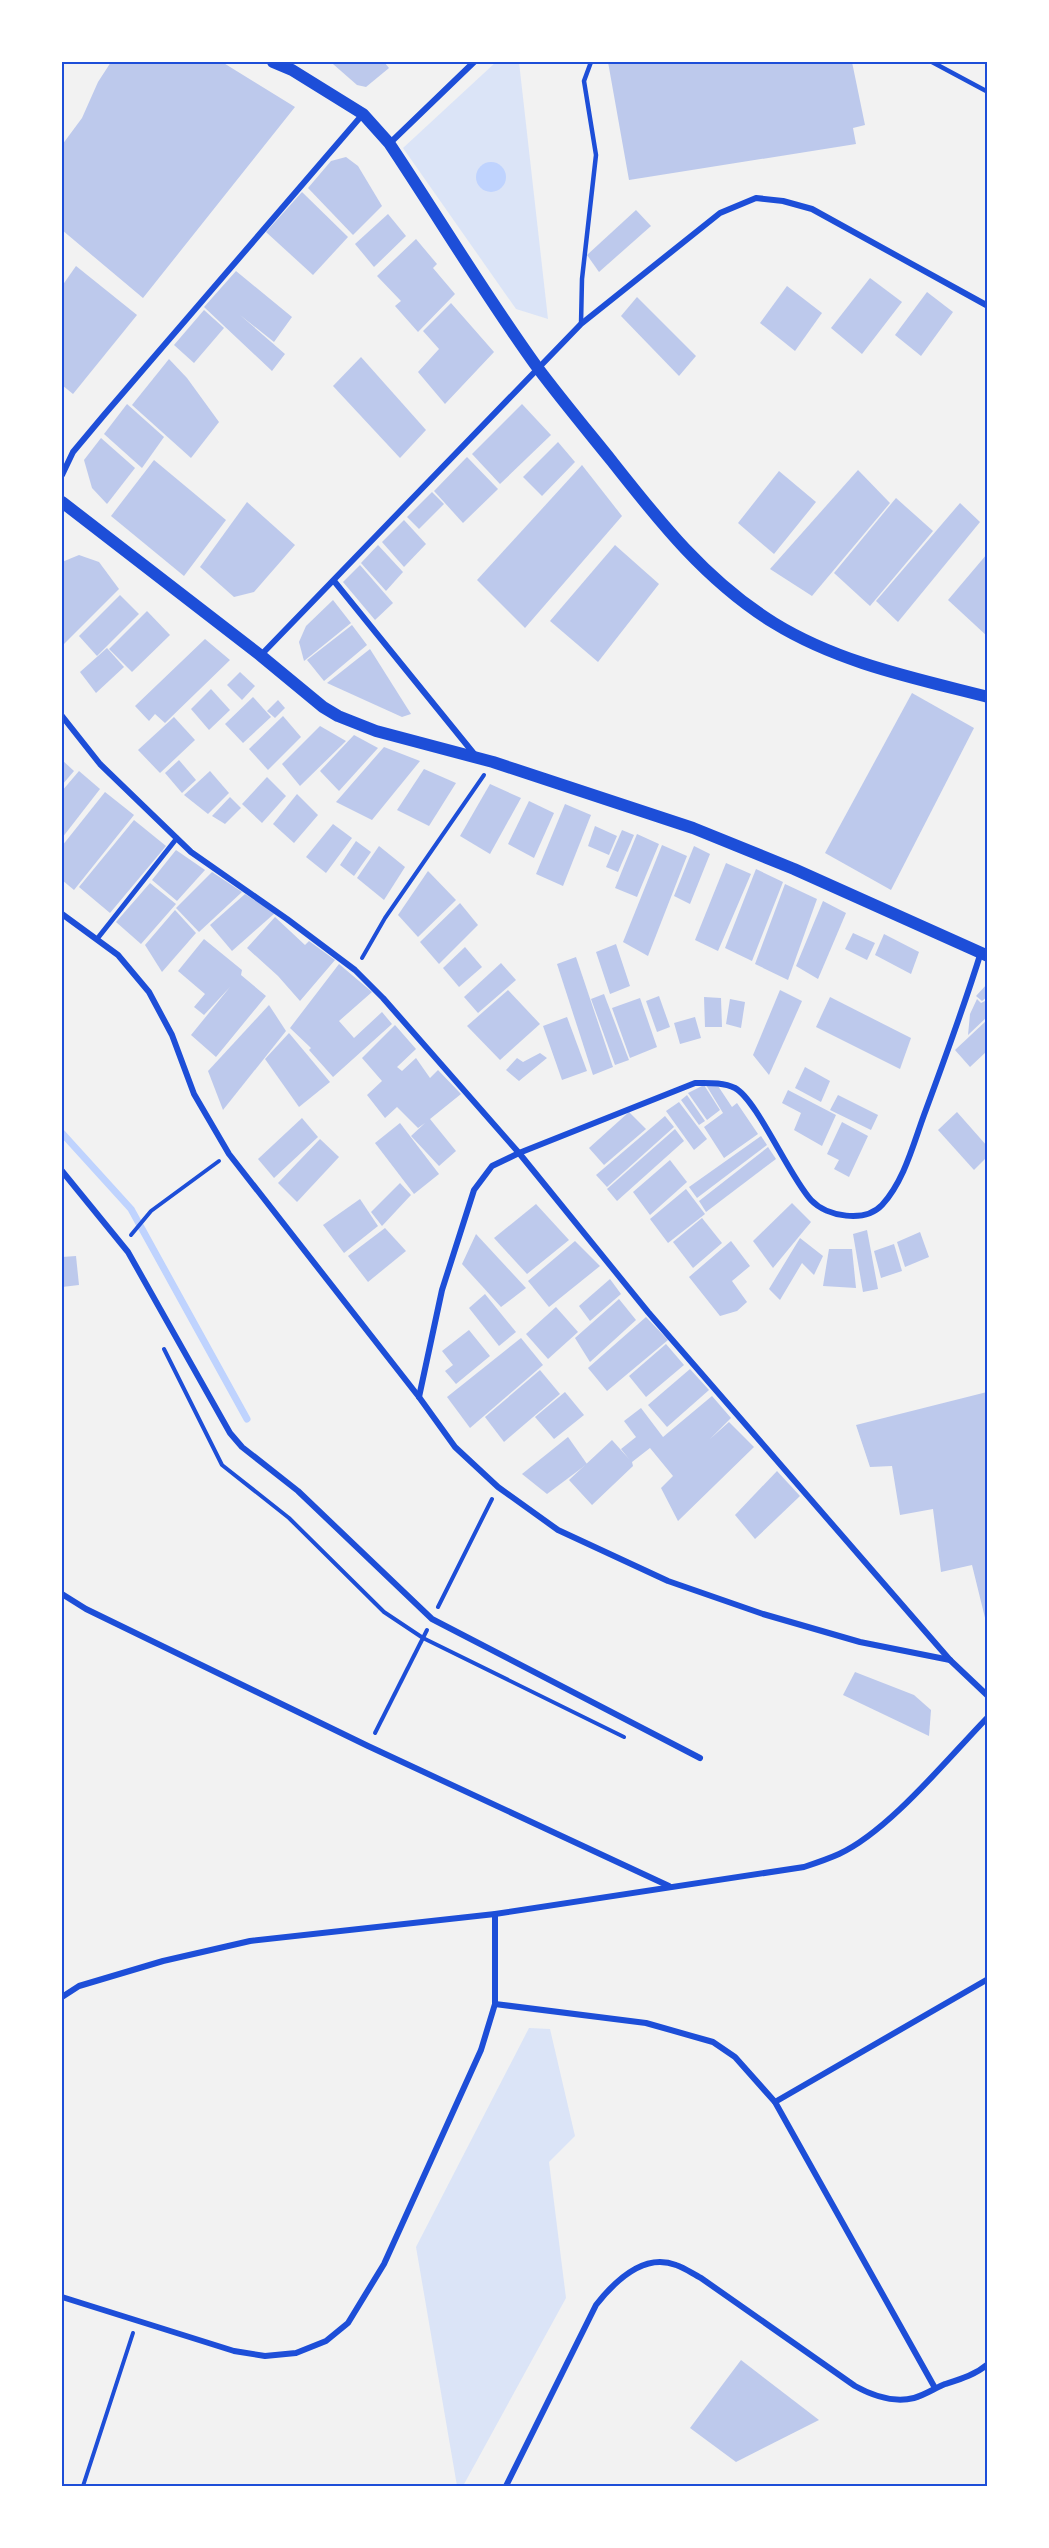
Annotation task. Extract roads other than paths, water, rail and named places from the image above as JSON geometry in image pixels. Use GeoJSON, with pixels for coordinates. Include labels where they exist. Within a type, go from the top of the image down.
{"type":"FeatureCollection","features":[{"type":"Feature","properties":{"kind":"main road"},"geometry":{"type":"LineString","coordinates":[[273,62],[291,70],[363,114],[389,143],[537,367],[671,537],[738,597],[774,623],[811,642],[868,666],[987,697]]}},
{"type":"Feature","properties":{"kind":"main road"},"geometry":{"type":"LineString","coordinates":[[62,502],[260,655],[323,707],[338,716],[376,731],[494,762],[693,828],[794,869],[984,954]]}},
{"type":"Feature","properties":{"kind":"street"},"geometry":{"type":"LineString","coordinates":[[389,143],[474,62]]}},
{"type":"Feature","properties":{"kind":"street"},"geometry":{"type":"LineString","coordinates":[[62,475],[73,452],[104,414],[363,114]]}},
{"type":"Feature","properties":{"kind":"street"},"geometry":{"type":"LineString","coordinates":[[260,655],[581,324],[720,213],[756,198],[783,201],[813,209],[987,306]]}},
{"type":"Feature","properties":{"kind":"street"},"geometry":{"type":"LineString","coordinates":[[334,581],[478,758]]}},
{"type":"Feature","properties":{"kind":"street"},"geometry":{"type":"LineString","coordinates":[[62,716],[100,764],[191,852],[355,970],[383,998],[519,1153],[648,1312],[950,1660],[987,1696]]}},
{"type":"Feature","properties":{"kind":"street"},"geometry":{"type":"LineString","coordinates":[[97,939],[177,838]]}},
{"type":"Feature","properties":{"kind":"street"},"geometry":{"type":"LineString","coordinates":[[62,914],[118,955],[149,992],[172,1035],[194,1094],[229,1154],[419,1396],[455,1447],[498,1487],[558,1530],[668,1581],[763,1614],[860,1642],[950,1660]]}},
{"type":"Feature","properties":{"kind":"street"},"geometry":{"type":"LineString","coordinates":[[419,1396],[442,1290],[474,1190],[492,1166],[519,1153],[695,1083],[724,1084],[737,1089],[749,1101],[794,1179],[813,1203],[833,1213],[852,1216],[868,1214],[881,1206],[904,1171],[984,954]]}},
{"type":"Feature","properties":{"kind":"street"},"geometry":{"type":"LineString","coordinates":[[62,1171],[128,1252],[230,1433],[242,1447],[298,1491],[432,1619],[700,1758]]}},
{"type":"Feature","properties":{"kind":"street"},"geometry":{"type":"LineString","coordinates":[[62,1594],[86,1610],[670,1887]]}},
{"type":"Feature","properties":{"kind":"street"},"geometry":{"type":"LineString","coordinates":[[62,1997],[79,1986],[163,1961],[250,1941],[495,1914],[804,1867],[840,1854],[867,1837],[902,1806],[987,1717]]}},
{"type":"Feature","properties":{"kind":"street"},"geometry":{"type":"LineString","coordinates":[[62,2297],[234,2351],[265,2356],[296,2352],[326,2341],[348,2323],[384,2264],[481,2050],[495,2004],[495,1914]]}},
{"type":"Feature","properties":{"kind":"street"},"geometry":{"type":"LineString","coordinates":[[775,2102],[987,1979]]}},
{"type":"Feature","properties":{"kind":"street"},"geometry":{"type":"LineString","coordinates":[[495,2004],[646,2023],[713,2042],[735,2057],[775,2102],[935,2388]]}},
{"type":"Feature","properties":{"kind":"street"},"geometry":{"type":"LineString","coordinates":[[506,2487],[596,2305],[612,2284],[635,2267],[658,2263],[674,2264],[701,2278],[855,2386],[873,2396],[894,2399],[914,2398],[935,2388],[977,2374],[987,2364]]}},
{"type":"Feature","properties":{"kind":"lane"},"geometry":{"type":"LineString","coordinates":[[581,324],[582,279],[596,155],[584,81],[591,62]]}},
{"type":"Feature","properties":{"kind":"lane"},"geometry":{"type":"LineString","coordinates":[[932,62],[987,92]]}},
{"type":"Feature","properties":{"kind":"water"},"geometry":{"type":"Polygon","coordinates":[[[491,162],[501,167],[506,177],[501,187],[491,192],[481,187],[476,177],[481,167],[491,162]]]}},
{"type":"Feature","properties":{"kind":"waterway"},"geometry":{"type":"LineString","coordinates":[[62,1133],[131,1209],[247,1419]]}}]}
